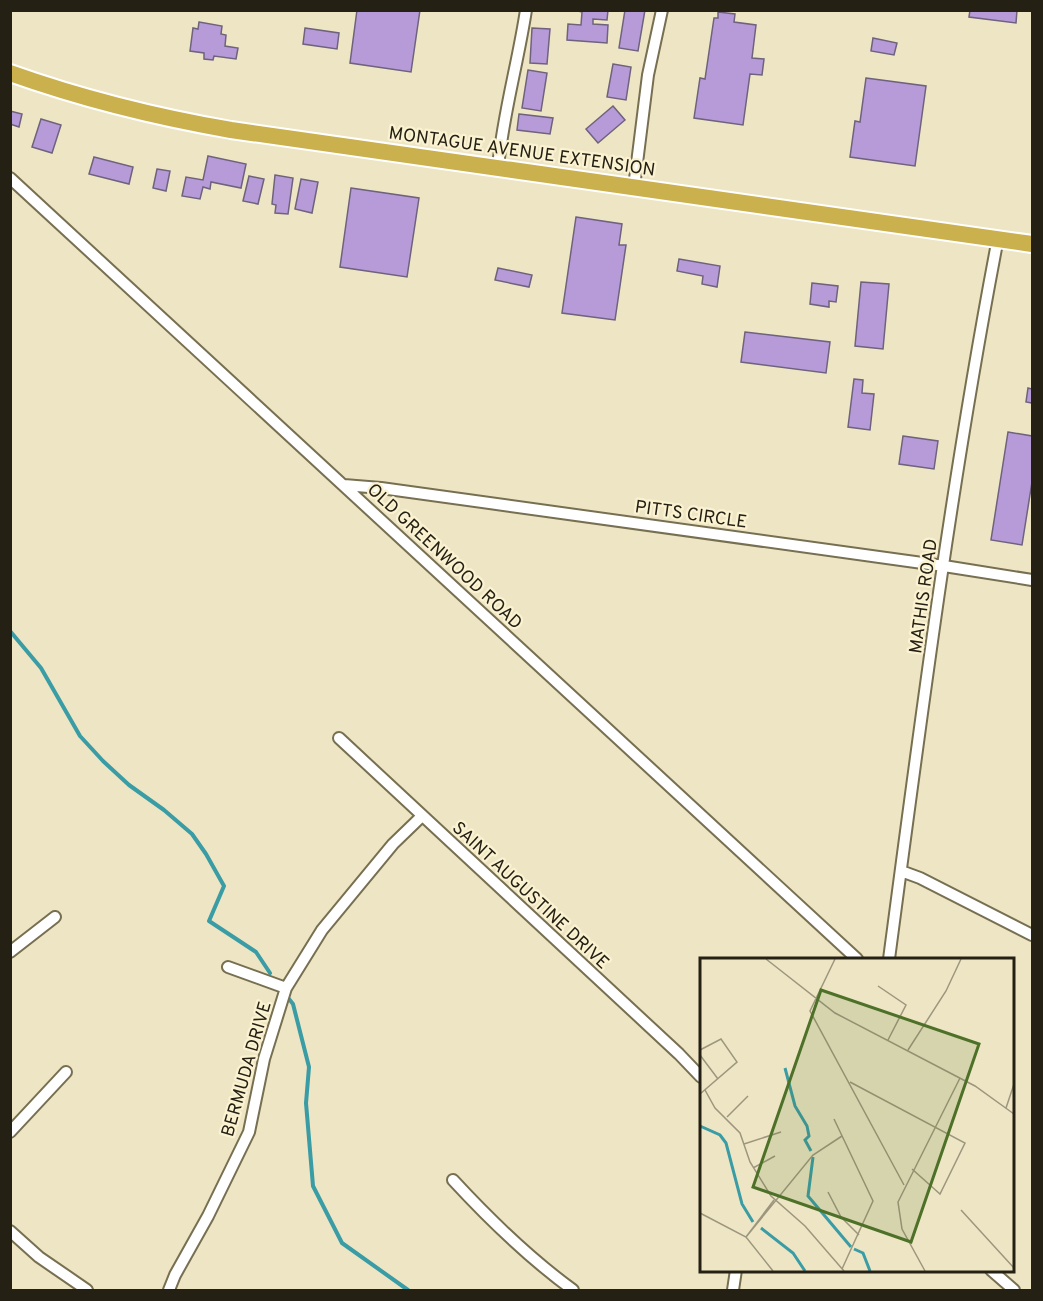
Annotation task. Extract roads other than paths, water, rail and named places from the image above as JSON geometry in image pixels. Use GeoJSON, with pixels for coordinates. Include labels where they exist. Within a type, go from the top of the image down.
{"type":"FeatureCollection","features":[{"type":"Feature","properties":{"kind":"highway","name":"MONTAGUE AVENUE EXTENSION"},"geometry":{"type":"LineString","coordinates":[[10,73],[87,98],[231,130],[1032,244]]}},
{"type":"Feature","properties":{"kind":"street"},"geometry":{"type":"LineString","coordinates":[[498,167],[501,135],[526,10]]}},
{"type":"Feature","properties":{"kind":"street"},"geometry":{"type":"LineString","coordinates":[[634,187],[648,75],[662,10]]}},
{"type":"Feature","properties":{"kind":"street","name":"OLD GREENWOOD ROAD"},"geometry":{"type":"LineString","coordinates":[[10,178],[856,958]]}},
{"type":"Feature","properties":{"kind":"street","name":"MATHIS ROAD"},"geometry":{"type":"LineString","coordinates":[[889,958],[944,566],[969,404],[999,238]]}},
{"type":"Feature","properties":{"kind":"street","name":"PITTS CIRCLE"},"geometry":{"type":"LineString","coordinates":[[344,484],[1032,580]]}},
{"type":"Feature","properties":{"kind":"street","name":"SAINT AUGUSTINE DRIVE"},"geometry":{"type":"LineString","coordinates":[[339,738],[700,1076]]}},
{"type":"Feature","properties":{"kind":"street","name":"BERMUDA DRIVE"},"geometry":{"type":"LineString","coordinates":[[169,1290],[249,1132],[264,1059],[286,988],[322,930],[393,844],[422,816]]}},
{"type":"Feature","properties":{"kind":"street"},"geometry":{"type":"LineString","coordinates":[[901,871],[920,878],[1032,935]]}},
{"type":"Feature","properties":{"kind":"street"},"geometry":{"type":"LineString","coordinates":[[10,952],[55,917]]}},
{"type":"Feature","properties":{"kind":"street"},"geometry":{"type":"LineString","coordinates":[[228,967],[286,988]]}},
{"type":"Feature","properties":{"kind":"street"},"geometry":{"type":"LineString","coordinates":[[10,1132],[66,1072]]}},
{"type":"Feature","properties":{"kind":"street"},"geometry":{"type":"LineString","coordinates":[[453,1180],[486,1216],[546,1271],[573,1290]]}},
{"type":"Feature","properties":{"kind":"street"},"geometry":{"type":"LineString","coordinates":[[10,1231],[39,1257],[87,1290]]}},
{"type":"Feature","properties":{"kind":"street"},"geometry":{"type":"LineString","coordinates":[[733,1290],[736,1271]]}},
{"type":"Feature","properties":{"kind":"street"},"geometry":{"type":"LineString","coordinates":[[993,1271],[1014,1290]]}},
{"type":"Feature","properties":{"kind":"waterway"},"geometry":{"type":"LineString","coordinates":[[10,631],[41,668],[80,736],[129,785],[192,834],[224,886],[209,921],[256,952],[270,973]]}},
{"type":"Feature","properties":{"kind":"waterway"},"geometry":{"type":"LineString","coordinates":[[289,999],[293,1004],[309,1067],[306,1103],[313,1186],[342,1243],[408,1290]]}}]}
